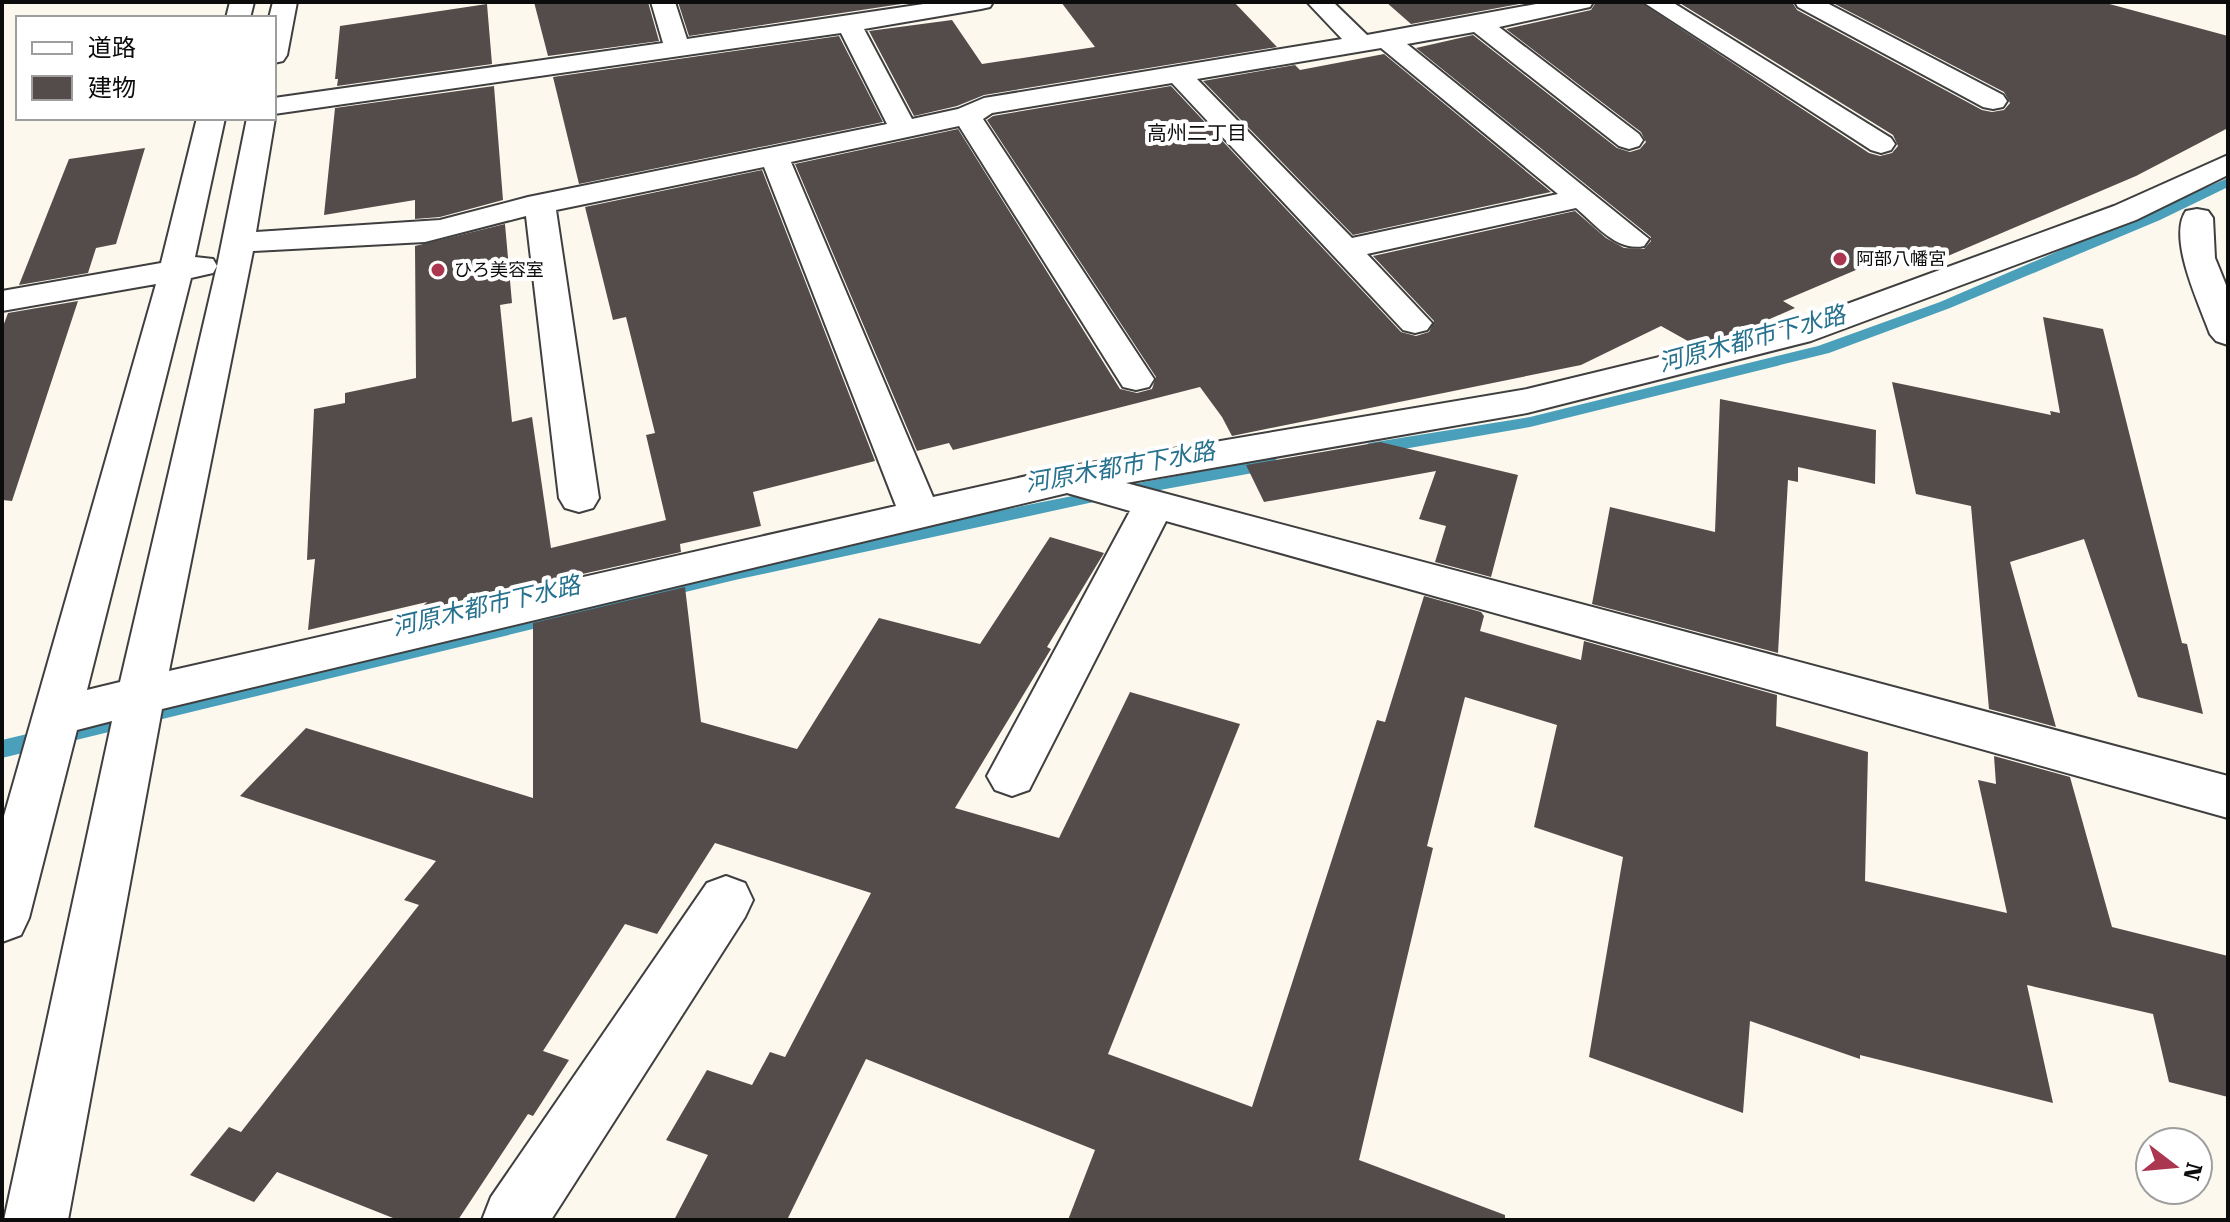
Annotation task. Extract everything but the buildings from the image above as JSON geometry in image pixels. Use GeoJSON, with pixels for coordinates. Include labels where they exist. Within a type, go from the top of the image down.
{"type":"FeatureCollection","features":[{"type":"Feature","properties":{"kind":"street"},"geometry":{"type":"LineString","coordinates":[[276,45],[285,2]]}},
{"type":"Feature","properties":{"kind":"street"},"geometry":{"type":"LineString","coordinates":[[663,2],[677,47]]}},
{"type":"Feature","properties":{"kind":"street"},"geometry":{"type":"LineString","coordinates":[[276,106],[849,24],[981,2]]}},
{"type":"Feature","properties":{"kind":"street"},"geometry":{"type":"LineString","coordinates":[[1319,2],[1633,239]]}},
{"type":"Feature","properties":{"kind":"street"},"geometry":{"type":"LineString","coordinates":[[2,301],[176,271],[273,237],[427,232],[540,204],[614,192],[774,155],[967,116],[984,106],[1479,24],[1581,2]]}},
{"type":"Feature","properties":{"kind":"street"},"geometry":{"type":"LineString","coordinates":[[1655,2],[1881,144]]}},
{"type":"Feature","properties":{"kind":"street"},"geometry":{"type":"LineString","coordinates":[[1807,2],[1993,101]]}},
{"type":"Feature","properties":{"kind":"street"},"geometry":{"type":"LineString","coordinates":[[849,24],[903,128]]}},
{"type":"Feature","properties":{"kind":"street"},"geometry":{"type":"LineString","coordinates":[[1479,24],[1629,140]]}},
{"type":"Feature","properties":{"kind":"street"},"geometry":{"type":"LineString","coordinates":[[1178,74],[1415,323]]}},
{"type":"Feature","properties":{"kind":"street"},"geometry":{"type":"LineString","coordinates":[[967,116],[1136,379]]}},
{"type":"Feature","properties":{"kind":"street"},"geometry":{"type":"LineString","coordinates":[[2,918],[176,271],[211,120]]}},
{"type":"Feature","properties":{"kind":"street"},"geometry":{"type":"LineString","coordinates":[[36,1220],[261,120]]}},
{"type":"Feature","properties":{"kind":"street"},"geometry":{"type":"LineString","coordinates":[[774,155],[920,514]]}},
{"type":"Feature","properties":{"kind":"street"},"geometry":{"type":"LineString","coordinates":[[55,716],[1067,480],[1527,401],[1799,334],[2125,213],[2228,164]]}},
{"type":"Feature","properties":{"kind":"street"},"geometry":{"type":"LineString","coordinates":[[1344,249],[1582,198]]}},
{"type":"Feature","properties":{"kind":"street"},"geometry":{"type":"LineString","coordinates":[[2152,200],[2212,220],[2199,258],[2228,334]]}},
{"type":"Feature","properties":{"kind":"street"},"geometry":{"type":"LineString","coordinates":[[540,204],[579,498]]}},
{"type":"Feature","properties":{"kind":"street"},"geometry":{"type":"LineString","coordinates":[[1067,480],[2228,797]]}},
{"type":"Feature","properties":{"kind":"street"},"geometry":{"type":"LineString","coordinates":[[1012,776],[1155,503]]}},
{"type":"Feature","properties":{"kind":"street"},"geometry":{"type":"LineString","coordinates":[[514,1220],[726,900]]}},
{"type":"Feature","properties":{"kind":"waterway","name":"河原木都市下水路"},"geometry":{"type":"LineString","coordinates":[[1369,449],[1530,422],[1823,350],[1945,305],[2155,217],[2228,182]]}},
{"type":"Feature","properties":{"kind":"waterway","name":"河原木都市下水路"},"geometry":{"type":"LineString","coordinates":[[2,749],[735,573],[1089,497],[1274,464]]}},
{"type":"Feature","properties":{"kind":"place","name":"阿部八幡宮"},"geometry":{"type":"Point","coordinates":[1840,259]}},
{"type":"Feature","properties":{"kind":"place","name":"ひろ美容室"},"geometry":{"type":"Point","coordinates":[438,270]}},
{"type":"Feature","properties":{"kind":"district","name":"高州二丁目"},"geometry":{"type":"Point","coordinates":[1197,133]}}]}
